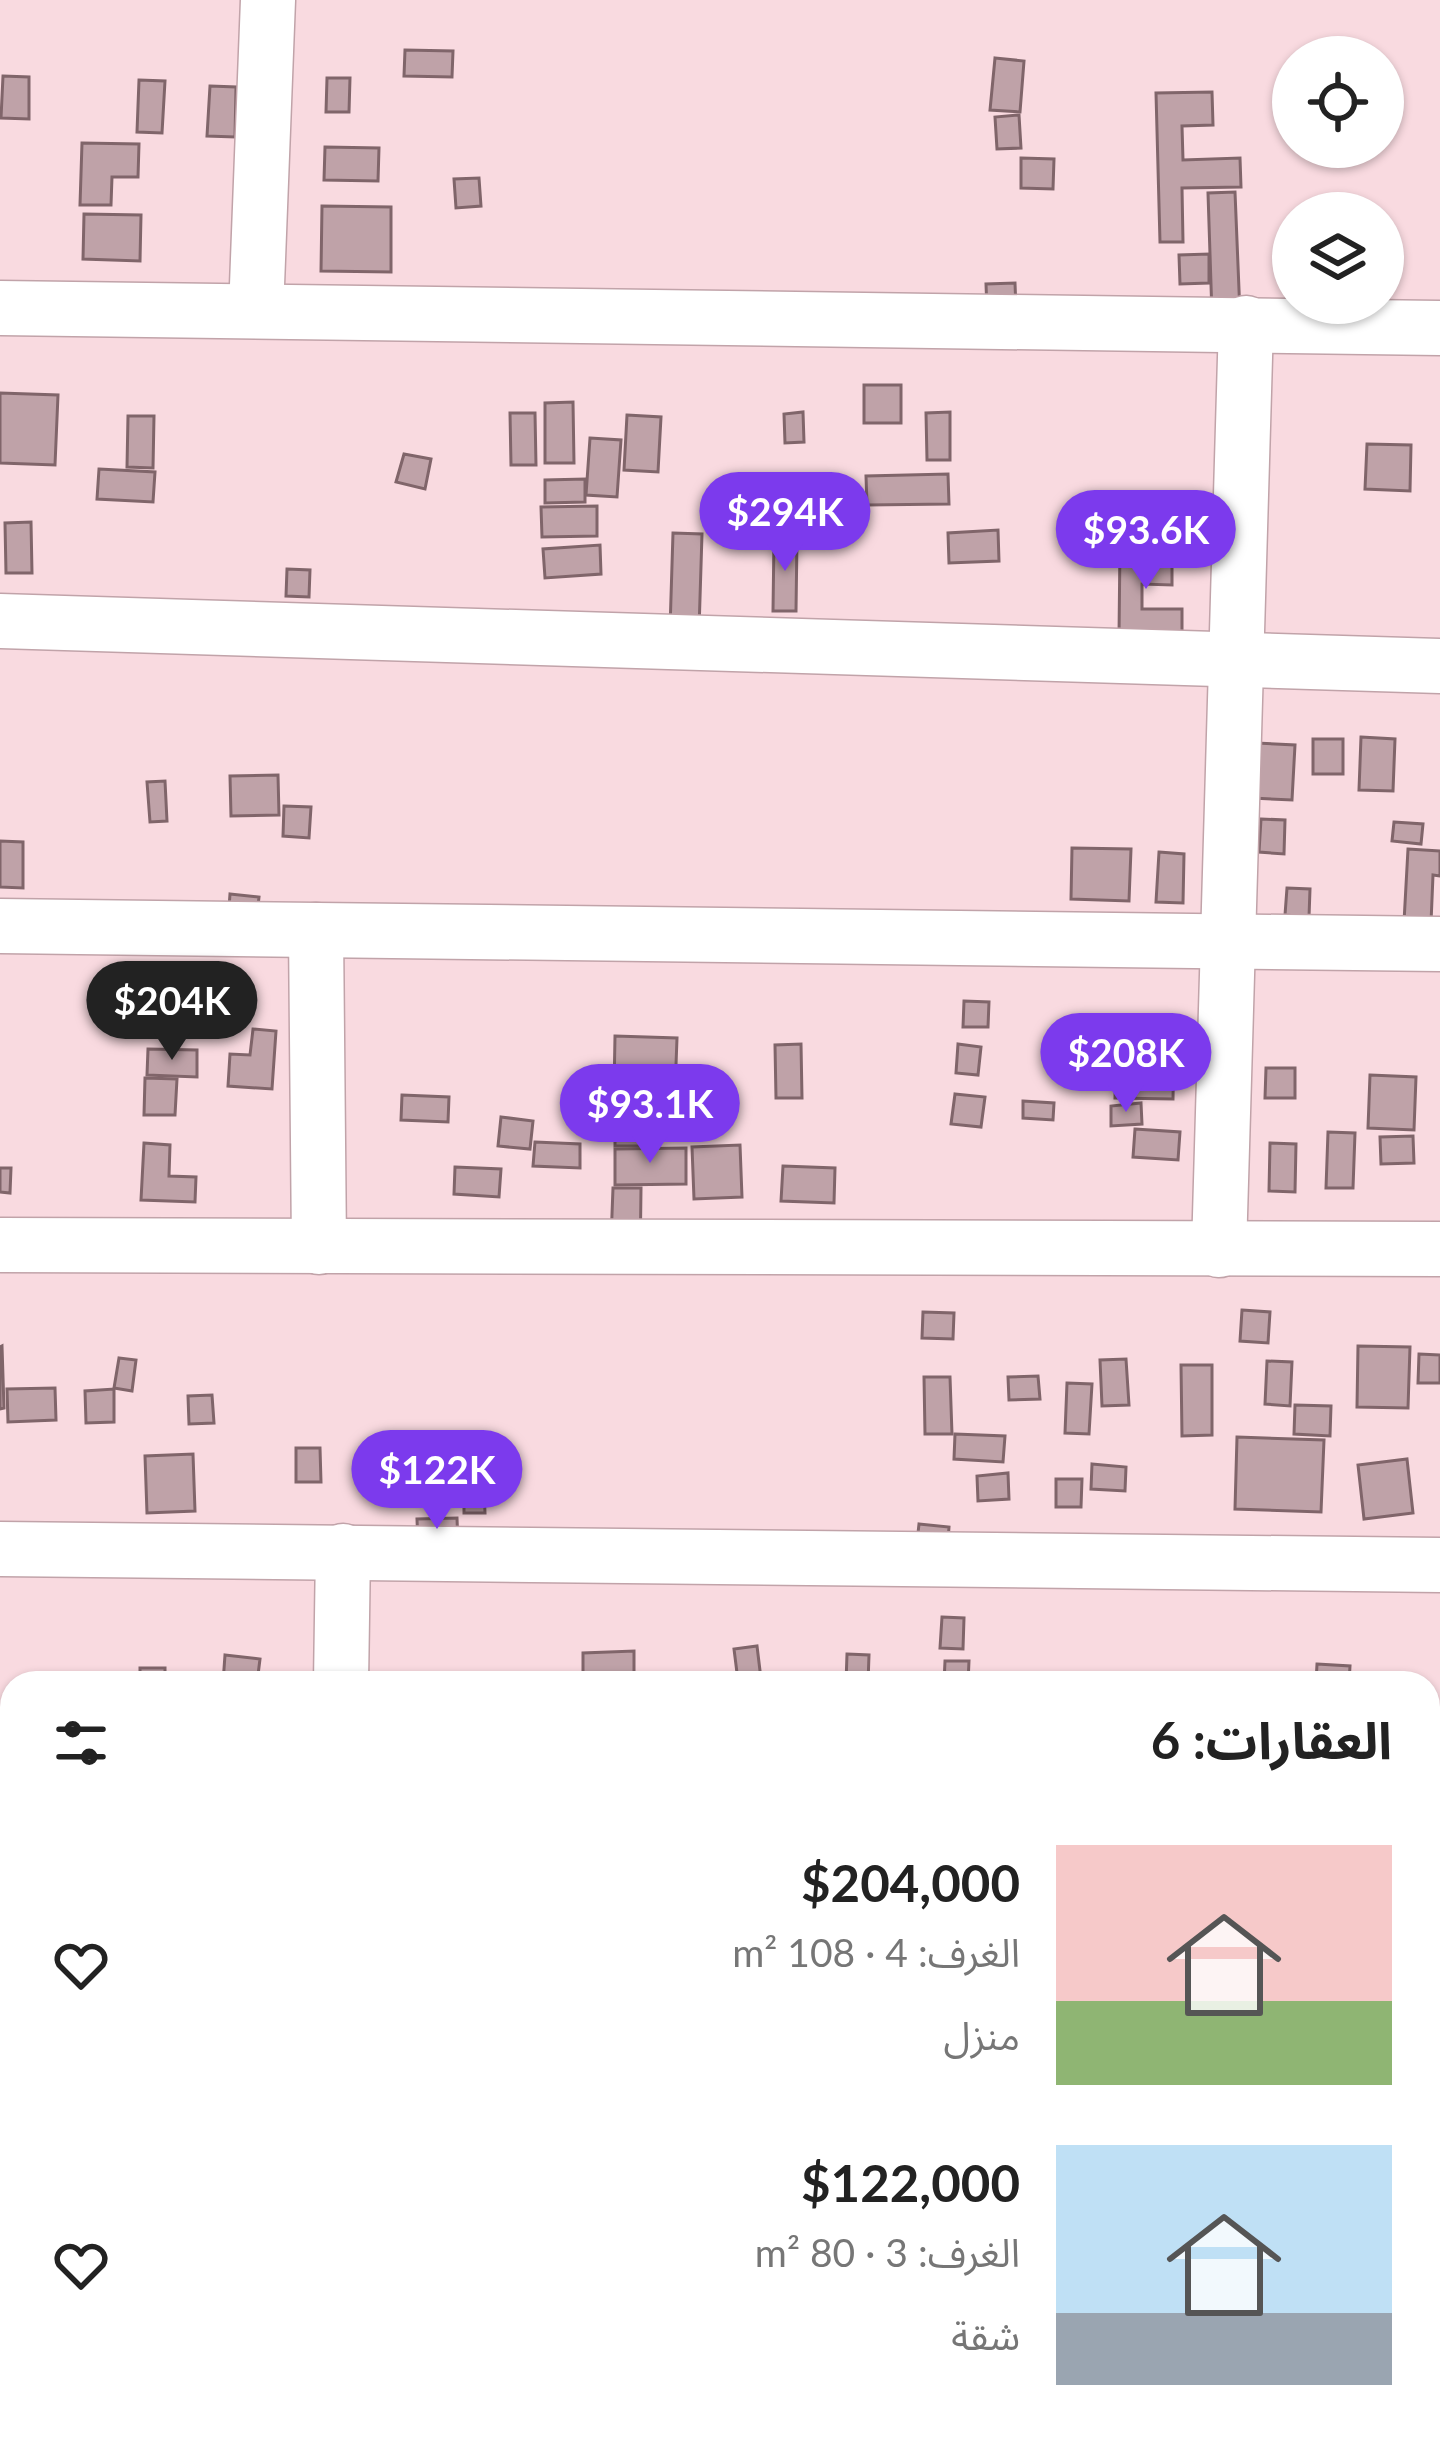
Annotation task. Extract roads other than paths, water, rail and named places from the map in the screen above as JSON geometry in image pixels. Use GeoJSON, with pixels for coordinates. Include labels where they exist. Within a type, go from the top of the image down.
{"type":"FeatureCollection","features":[{"type":"Feature","properties":{"kind":"street"},"geometry":{"type":"LineString","coordinates":[[256,311],[268,0]]}},
{"type":"Feature","properties":{"kind":"street"},"geometry":{"type":"LineString","coordinates":[[0,308],[1440,328]]}},
{"type":"Feature","properties":{"kind":"street"},"geometry":{"type":"LineString","coordinates":[[1220,1250],[1246,323]]}},
{"type":"Feature","properties":{"kind":"street"},"geometry":{"type":"LineString","coordinates":[[0,621],[1440,666]]}},
{"type":"Feature","properties":{"kind":"street"},"geometry":{"type":"LineString","coordinates":[[0,926],[1440,944]]}},
{"type":"Feature","properties":{"kind":"street"},"geometry":{"type":"LineString","coordinates":[[316,930],[319,1247]]}},
{"type":"Feature","properties":{"kind":"street"},"geometry":{"type":"LineString","coordinates":[[0,1245],[1440,1249]]}},
{"type":"Feature","properties":{"kind":"street"},"geometry":{"type":"LineString","coordinates":[[0,1549],[1440,1564]]}},
{"type":"Feature","properties":{"kind":"street"},"geometry":{"type":"LineString","coordinates":[[341,1671],[343,1551]]}}]}
